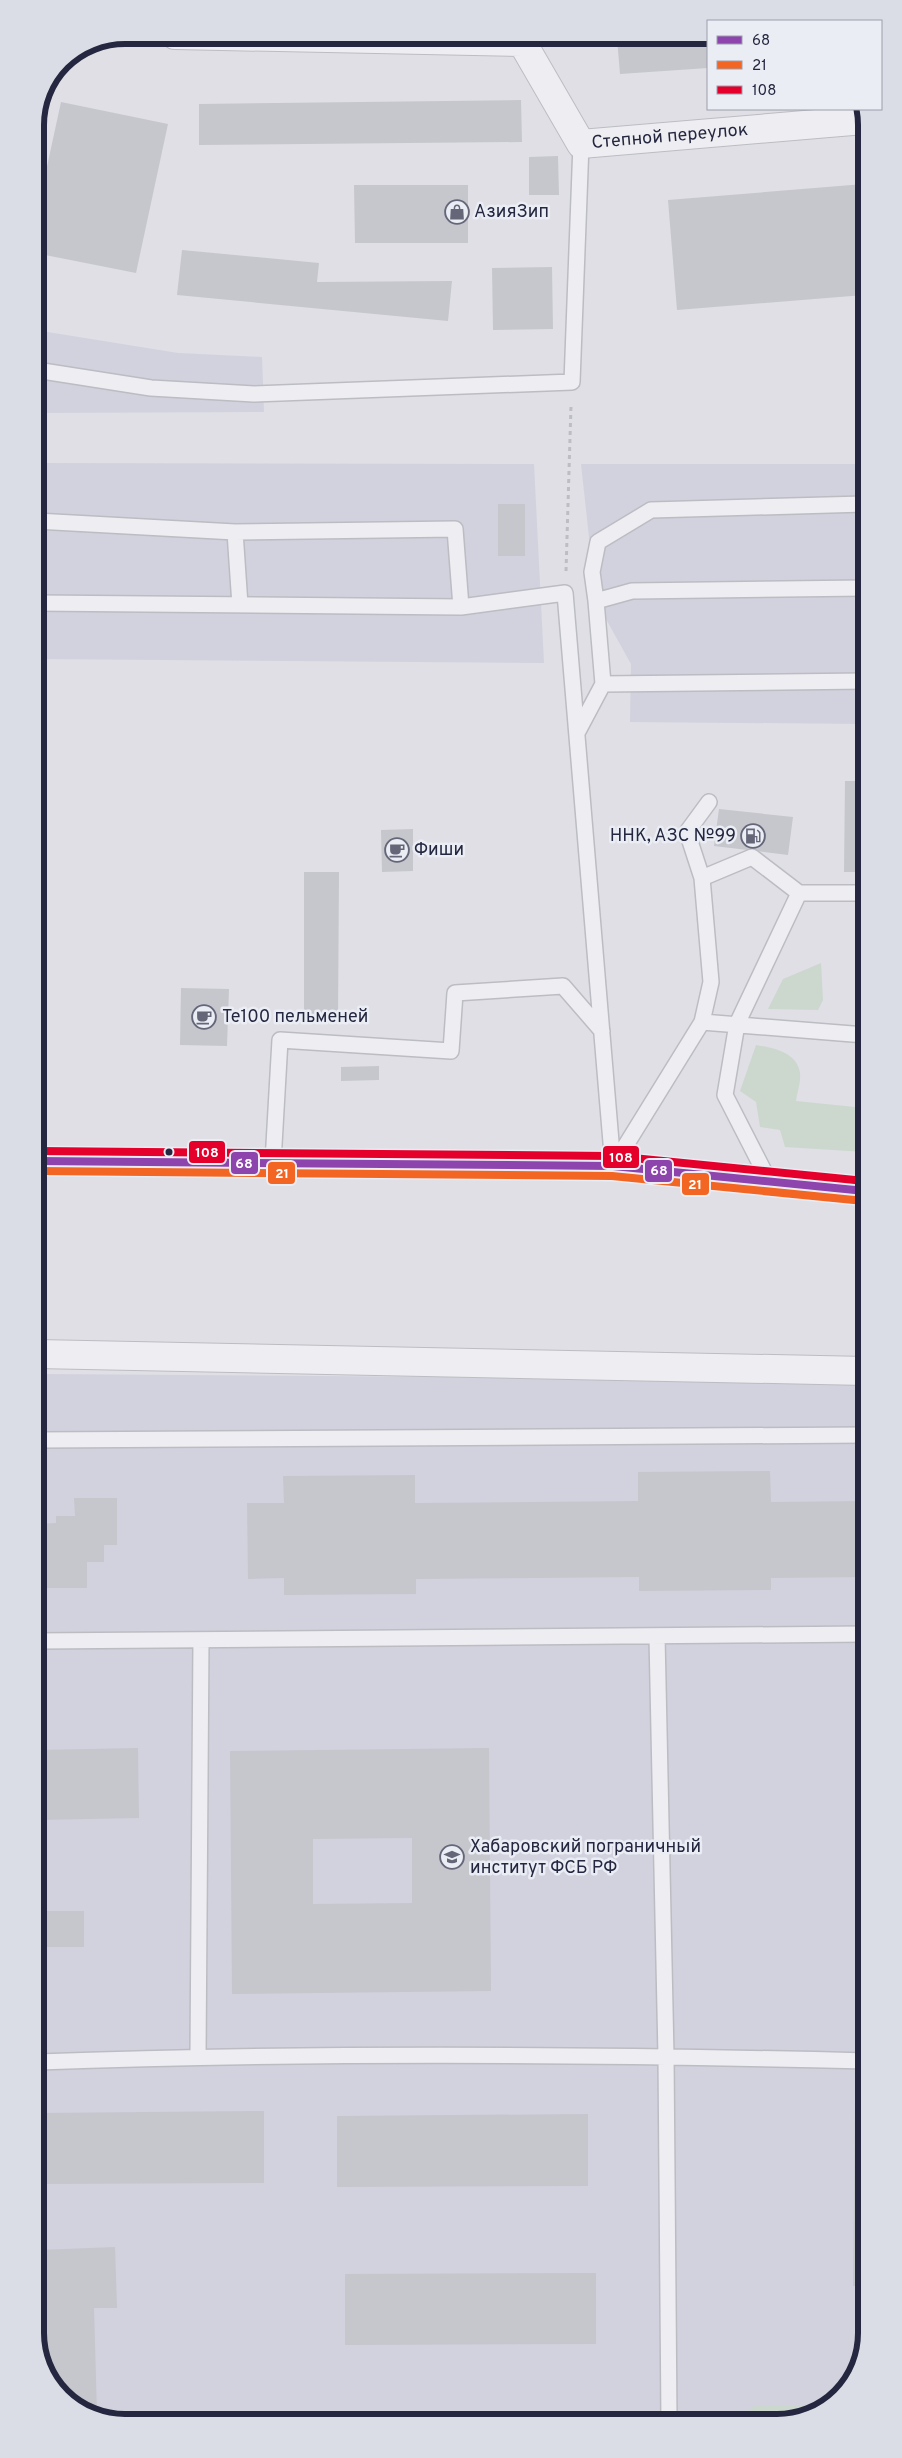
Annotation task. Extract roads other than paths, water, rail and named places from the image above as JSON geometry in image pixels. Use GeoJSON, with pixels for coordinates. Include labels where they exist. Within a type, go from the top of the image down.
{"type":"FeatureCollection","features":[{"type":"Feature","properties":{"kind":"highway"},"geometry":{"type":"LineString","coordinates":[[44,1161],[614,1166],[858,1190]]}},
{"type":"Feature","properties":{"kind":"street","name":"Степной переулок"},"geometry":{"type":"LineString","coordinates":[[523,44],[581,144],[858,121]]}},
{"type":"Feature","properties":{"kind":"street"},"geometry":{"type":"LineString","coordinates":[[44,1354],[858,1371]]}},
{"type":"Feature","properties":{"kind":"lane"},"geometry":{"type":"LineString","coordinates":[[44,371],[151,388],[254,394],[572,382],[581,144]]}},
{"type":"Feature","properties":{"kind":"lane"},"geometry":{"type":"LineString","coordinates":[[577,732],[603,684],[592,572],[598,542],[651,510],[858,504]]}},
{"type":"Feature","properties":{"kind":"lane"},"geometry":{"type":"LineString","coordinates":[[44,521],[235,532],[455,529],[462,607]]}},
{"type":"Feature","properties":{"kind":"lane"},"geometry":{"type":"LineString","coordinates":[[235,532],[240,605]]}},
{"type":"Feature","properties":{"kind":"lane"},"geometry":{"type":"LineString","coordinates":[[596,601],[632,591],[858,588]]}},
{"type":"Feature","properties":{"kind":"lane"},"geometry":{"type":"LineString","coordinates":[[44,603],[462,607],[565,593],[614,1166]]}},
{"type":"Feature","properties":{"kind":"lane"},"geometry":{"type":"LineString","coordinates":[[603,684],[858,681]]}},
{"type":"Feature","properties":{"kind":"lane"},"geometry":{"type":"LineString","coordinates":[[614,1166],[663,1081],[702,1022],[710,982],[702,878],[687,832],[709,802]]}},
{"type":"Feature","properties":{"kind":"lane"},"geometry":{"type":"LineString","coordinates":[[702,878],[752,857],[799,893],[858,893]]}},
{"type":"Feature","properties":{"kind":"lane"},"geometry":{"type":"LineString","coordinates":[[769,1181],[726,1095],[737,1024],[799,893]]}},
{"type":"Feature","properties":{"kind":"lane"},"geometry":{"type":"LineString","coordinates":[[273,1162],[280,1040],[451,1051],[455,993],[563,986],[602,1031]]}},
{"type":"Feature","properties":{"kind":"lane"},"geometry":{"type":"LineString","coordinates":[[702,1022],[858,1034]]}},
{"type":"Feature","properties":{"kind":"lane"},"geometry":{"type":"LineString","coordinates":[[44,1440],[858,1435]]}},
{"type":"Feature","properties":{"kind":"lane"},"geometry":{"type":"LineString","coordinates":[[44,1641],[858,1634]]}},
{"type":"Feature","properties":{"kind":"lane"},"geometry":{"type":"LineString","coordinates":[[657,1637],[666,2056],[669,2414]]}},
{"type":"Feature","properties":{"kind":"lane"},"geometry":{"type":"LineString","coordinates":[[198,2056],[201,1640]]}},
{"type":"Feature","properties":{"kind":"lane"},"geometry":{"type":"LineString","coordinates":[[44,2062],[198,2056],[666,2056],[858,2061]]}},
{"type":"Feature","properties":{"kind":"place","name":"АзияЗип"},"geometry":{"type":"Point","coordinates":[457,212]}},
{"type":"Feature","properties":{"kind":"place","name":"ННК, АЗС №99"},"geometry":{"type":"Point","coordinates":[753,836]}},
{"type":"Feature","properties":{"kind":"place","name":"Фиши"},"geometry":{"type":"Point","coordinates":[397,850]}},
{"type":"Feature","properties":{"kind":"place","name":"Те100 пельменей"},"geometry":{"type":"Point","coordinates":[204,1017]}},
{"type":"Feature","properties":{"kind":"place","name":"Хабаровский пограничный институт ФСБ РФ"},"geometry":{"type":"Point","coordinates":[452,1857]}}]}
